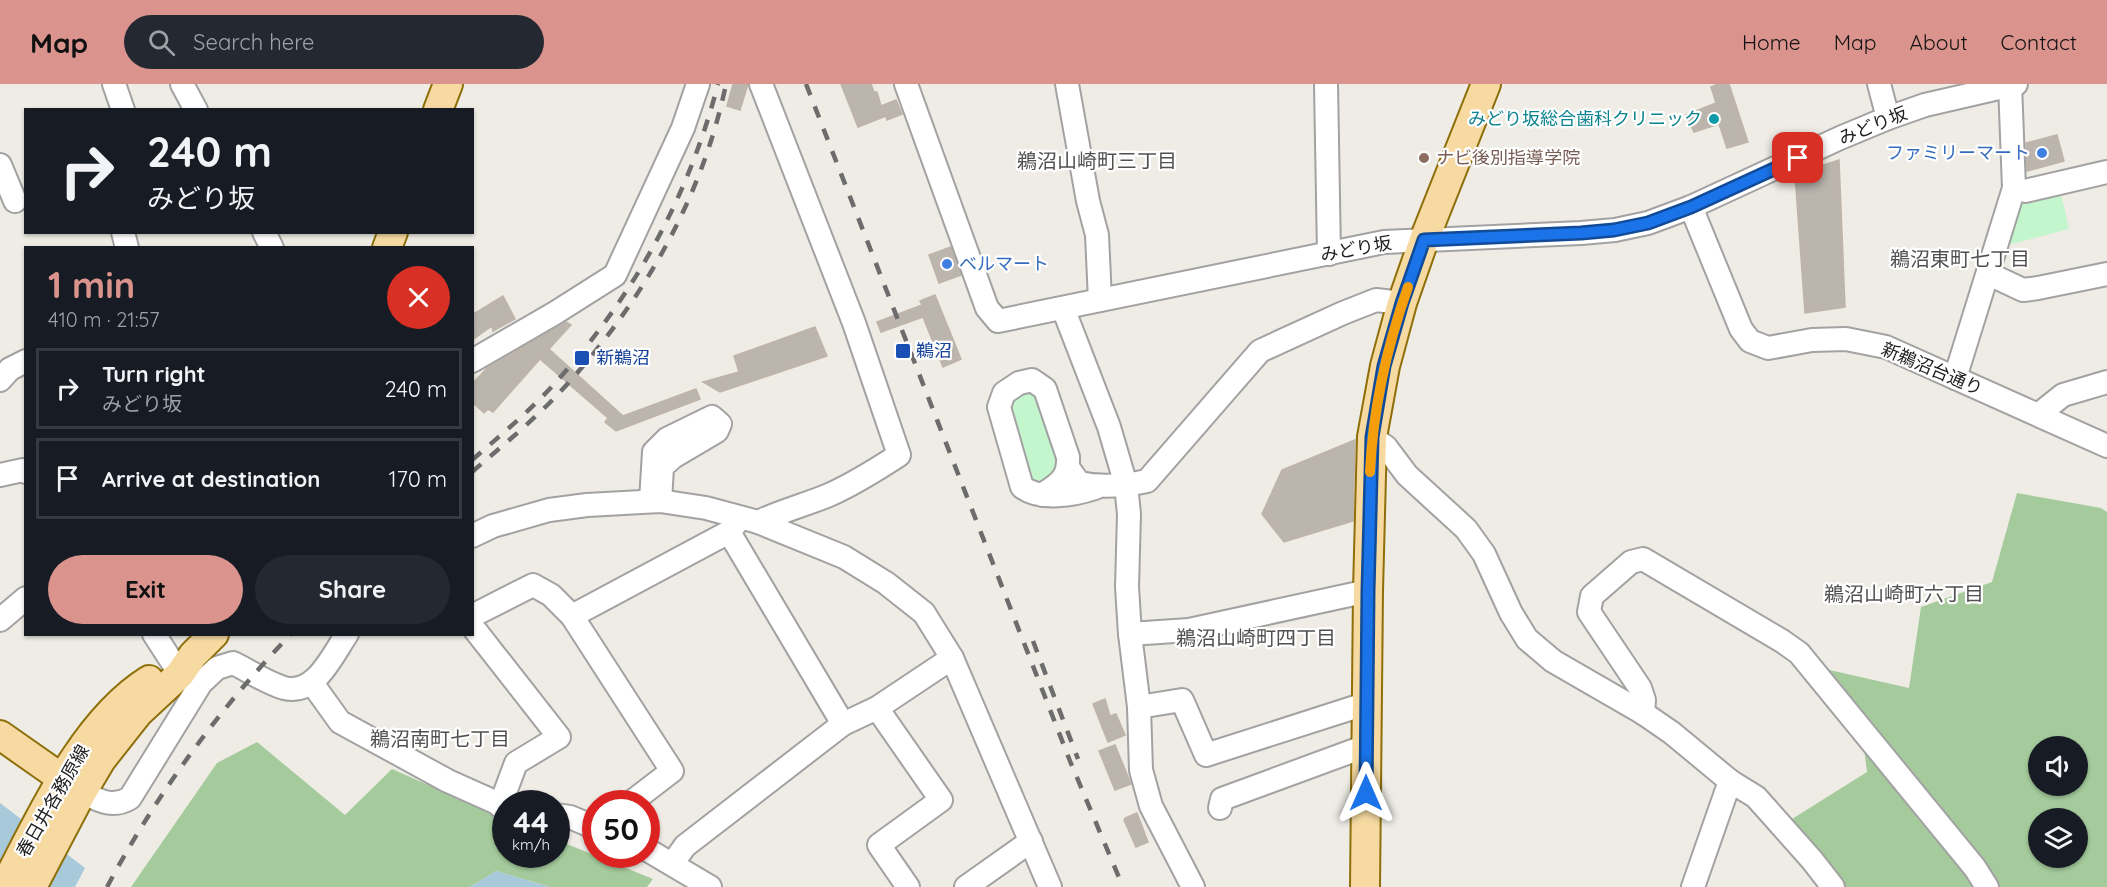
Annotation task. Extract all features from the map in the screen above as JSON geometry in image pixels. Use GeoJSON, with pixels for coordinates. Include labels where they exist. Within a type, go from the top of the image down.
{"type":"FeatureCollection","features":[{"type":"Feature","properties":{"kind":"main road"},"geometry":{"type":"LineString","coordinates":[[439,108],[448,84]]}},
{"type":"Feature","properties":{"kind":"main road"},"geometry":{"type":"LineString","coordinates":[[1365,887],[1372,437],[1384,366],[1402,303],[1424,240],[1486,84]]}},
{"type":"Feature","properties":{"kind":"main road","name":"春日井各務原線"},"geometry":{"type":"LineString","coordinates":[[32,887],[56,817],[72,786],[89,738],[135,689],[183,660],[212,636]]}},
{"type":"Feature","properties":{"kind":"main road"},"geometry":{"type":"LineString","coordinates":[[0,735],[72,786]]}},
{"type":"Feature","properties":{"kind":"main road","name":"春日井各務原線"},"geometry":{"type":"LineString","coordinates":[[4,887],[56,817]]}},
{"type":"Feature","properties":{"kind":"street"},"geometry":{"type":"LineString","coordinates":[[114,84],[122,108]]}},
{"type":"Feature","properties":{"kind":"street"},"geometry":{"type":"LineString","coordinates":[[182,84],[195,108]]}},
{"type":"Feature","properties":{"kind":"street"},"geometry":{"type":"LineString","coordinates":[[474,360],[615,275],[683,128],[698,84]]}},
{"type":"Feature","properties":{"kind":"street"},"geometry":{"type":"LineString","coordinates":[[572,616],[743,524],[829,495],[863,478],[899,455],[854,323],[762,84]]}},
{"type":"Feature","properties":{"kind":"street","name":"みどり坂"},"geometry":{"type":"LineString","coordinates":[[906,84],[987,308],[998,321],[1384,242],[1614,230],[1648,223],[1691,207],[1888,118],[1925,105],[2012,84]]}},
{"type":"Feature","properties":{"kind":"street"},"geometry":{"type":"LineString","coordinates":[[1067,84],[1088,201],[1097,235],[1100,300]]}},
{"type":"Feature","properties":{"kind":"street"},"geometry":{"type":"LineString","coordinates":[[1326,84],[1329,254]]}},
{"type":"Feature","properties":{"kind":"street"},"geometry":{"type":"LineString","coordinates":[[1879,84],[1888,118]]}},
{"type":"Feature","properties":{"kind":"street"},"geometry":{"type":"LineString","coordinates":[[1955,378],[2014,188],[2012,84]]}},
{"type":"Feature","properties":{"kind":"street"},"geometry":{"type":"LineString","coordinates":[[0,165],[14,202]]}},
{"type":"Feature","properties":{"kind":"street"},"geometry":{"type":"LineString","coordinates":[[2014,188],[2025,191],[2107,172]]}},
{"type":"Feature","properties":{"kind":"street","name":"新鵜沼台通り"},"geometry":{"type":"LineString","coordinates":[[1691,207],[1741,329],[1750,341],[1768,348],[1812,340],[1846,339],[1886,346],[2107,446]]}},
{"type":"Feature","properties":{"kind":"street"},"geometry":{"type":"LineString","coordinates":[[1989,274],[2023,290],[2107,274]]}},
{"type":"Feature","properties":{"kind":"street"},"geometry":{"type":"LineString","coordinates":[[1096,487],[1079,483],[1069,469],[1068,457],[1045,389],[1032,380],[1019,383],[1004,393],[999,407],[1022,487],[1029,492],[1042,495],[1077,494],[1096,487],[1147,481],[1260,351],[1376,300],[1402,303]]}},
{"type":"Feature","properties":{"kind":"street"},"geometry":{"type":"LineString","coordinates":[[1064,308],[1109,427],[1126,485],[1129,514],[1127,587],[1139,707],[1141,770],[1151,806],[1193,887]]}},
{"type":"Feature","properties":{"kind":"street"},"geometry":{"type":"LineString","coordinates":[[0,380],[10,369],[24,362]]}},
{"type":"Feature","properties":{"kind":"street"},"geometry":{"type":"LineString","coordinates":[[2039,414],[2063,395],[2107,382]]}},
{"type":"Feature","properties":{"kind":"street"},"geometry":{"type":"LineString","coordinates":[[1372,437],[1386,447],[1407,475],[1466,529],[1484,554],[1511,613],[1527,639],[1553,661],[1643,713],[1672,733],[1730,780],[1756,797],[1833,887]]}},
{"type":"Feature","properties":{"kind":"street"},"geometry":{"type":"LineString","coordinates":[[1042,495],[1060,483],[1069,469]]}},
{"type":"Feature","properties":{"kind":"street"},"geometry":{"type":"LineString","coordinates":[[0,475],[24,470]]}},
{"type":"Feature","properties":{"kind":"street"},"geometry":{"type":"LineString","coordinates":[[474,535],[494,526],[549,510],[656,501],[706,508],[743,524],[843,557],[886,583],[924,613],[952,658],[1050,887]]}},
{"type":"Feature","properties":{"kind":"street"},"geometry":{"type":"LineString","coordinates":[[743,524],[843,724]]}},
{"type":"Feature","properties":{"kind":"street"},"geometry":{"type":"LineString","coordinates":[[1643,713],[1644,700],[1640,688],[1589,612],[1592,596],[1631,562],[1643,559],[1782,640],[1799,653],[1968,860],[1987,887]]}},
{"type":"Feature","properties":{"kind":"street"},"geometry":{"type":"LineString","coordinates":[[474,615],[533,585],[551,595],[572,616],[672,771],[647,790]]}},
{"type":"Feature","properties":{"kind":"street"},"geometry":{"type":"LineString","coordinates":[[1130,634],[1190,630],[1368,591]]}},
{"type":"Feature","properties":{"kind":"street"},"geometry":{"type":"LineString","coordinates":[[0,620],[24,600]]}},
{"type":"Feature","properties":{"kind":"street"},"geometry":{"type":"LineString","coordinates":[[474,629],[559,737],[516,763],[508,790]]}},
{"type":"Feature","properties":{"kind":"street"},"geometry":{"type":"LineString","coordinates":[[156,636],[183,660]]}},
{"type":"Feature","properties":{"kind":"street"},"geometry":{"type":"LineString","coordinates":[[72,786],[103,803],[122,803],[130,798],[201,683],[217,669],[233,663],[283,688],[299,690],[312,683],[346,636]]}},
{"type":"Feature","properties":{"kind":"street"},"geometry":{"type":"LineString","coordinates":[[673,863],[685,846],[843,724],[877,708],[952,658]]}},
{"type":"Feature","properties":{"kind":"street"},"geometry":{"type":"LineString","coordinates":[[312,683],[340,722],[448,781],[492,801]]}},
{"type":"Feature","properties":{"kind":"street"},"geometry":{"type":"LineString","coordinates":[[1139,707],[1182,700],[1206,755],[1368,703]]}},
{"type":"Feature","properties":{"kind":"street"},"geometry":{"type":"LineString","coordinates":[[877,708],[941,800],[879,845],[908,887]]}},
{"type":"Feature","properties":{"kind":"street"},"geometry":{"type":"LineString","coordinates":[[1221,808],[1222,799],[1366,746]]}},
{"type":"Feature","properties":{"kind":"street"},"geometry":{"type":"LineString","coordinates":[[1693,887],[1730,780]]}},
{"type":"Feature","properties":{"kind":"street"},"geometry":{"type":"LineString","coordinates":[[966,887],[1031,841]]}},
{"type":"Feature","properties":{"kind":"street"},"geometry":{"type":"LineString","coordinates":[[660,856],[710,887]]}},
{"type":"Feature","properties":{"kind":"green space"},"geometry":{"type":"Polygon","coordinates":[[[2060,189],[2069,229],[2004,246],[2019,198],[2060,189]]]}},
{"type":"Feature","properties":{"kind":"green space"},"geometry":{"type":"Polygon","coordinates":[[[1031,385],[1064,458],[1059,478],[1032,487],[1003,407],[1031,385]]]}},
{"type":"Feature","properties":{"kind":"green space"},"geometry":{"type":"Polygon","coordinates":[[[2017,493],[2101,508],[2107,512],[2107,887],[1838,887],[1792,819],[1867,772],[1864,747],[1825,669],[1909,688],[1921,607],[1992,582],[2017,493]]]}},
{"type":"Feature","properties":{"kind":"green space"},"geometry":{"type":"Polygon","coordinates":[[[257,742],[345,815],[392,769],[492,813],[492,868],[570,868],[570,845],[582,850],[582,868],[626,868],[653,879],[647,887],[550,887],[496,871],[470,887],[131,887],[217,763],[257,742]]]}},
{"type":"Feature","properties":{"kind":"water"},"geometry":{"type":"Polygon","coordinates":[[[0,803],[85,868],[75,887],[0,887],[0,803]]]}},
{"type":"Feature","properties":{"kind":"water"},"geometry":{"type":"Polygon","coordinates":[[[496,871],[550,887],[470,887],[496,871]]]}},
{"type":"Feature","properties":{"kind":"building"},"geometry":{"type":"Polygon","coordinates":[[[733,84],[748,84],[740,110],[727,106],[733,84]]]}},
{"type":"Feature","properties":{"kind":"building"},"geometry":{"type":"Polygon","coordinates":[[[841,84],[871,84],[874,92],[877,92],[881,106],[896,100],[902,114],[887,120],[886,116],[858,127],[841,84]]]}},
{"type":"Feature","properties":{"kind":"building","name":"みどり坂総合歯科クリニック"},"geometry":{"type":"Polygon","coordinates":[[[1718,84],[1729,84],[1748,142],[1727,148],[1719,124],[1694,132],[1686,115],[1716,103],[1711,87],[1718,84]]]}},
{"type":"Feature","properties":{"kind":"building","name":"ファミリーマート"},"geometry":{"type":"Polygon","coordinates":[[[2057,135],[2064,161],[2027,171],[2026,143],[2057,135]]]}},
{"type":"Feature","properties":{"kind":"building"},"geometry":{"type":"Polygon","coordinates":[[[1839,160],[1845,307],[1805,313],[1795,174],[1839,160]]]}},
{"type":"Feature","properties":{"kind":"building","name":"ベルマート"},"geometry":{"type":"Polygon","coordinates":[[[951,247],[961,275],[939,283],[929,255],[951,247]]]}},
{"type":"Feature","properties":{"kind":"building","name":"鵜沼"},"geometry":{"type":"Polygon","coordinates":[[[935,295],[961,359],[943,367],[923,317],[881,332],[877,322],[922,305],[920,301],[935,295]]]}},
{"type":"Feature","properties":{"kind":"building"},"geometry":{"type":"Polygon","coordinates":[[[503,296],[515,319],[493,331],[492,326],[474,339],[474,314],[503,296]]]}},
{"type":"Feature","properties":{"kind":"building"},"geometry":{"type":"Polygon","coordinates":[[[566,322],[571,325],[549,349],[623,416],[696,389],[700,399],[616,431],[605,422],[608,418],[540,359],[493,412],[488,409],[484,413],[474,404],[474,382],[487,368],[566,322]]]}},
{"type":"Feature","properties":{"kind":"building"},"geometry":{"type":"Polygon","coordinates":[[[815,327],[827,356],[720,392],[703,382],[739,372],[734,356],[815,327]]]}},
{"type":"Feature","properties":{"kind":"building"},"geometry":{"type":"Polygon","coordinates":[[[1355,440],[1353,521],[1284,542],[1262,514],[1282,470],[1355,440]]]}},
{"type":"Feature","properties":{"kind":"building"},"geometry":{"type":"Polygon","coordinates":[[[1105,699],[1110,716],[1116,714],[1125,735],[1108,742],[1093,704],[1105,699]]]}},
{"type":"Feature","properties":{"kind":"building"},"geometry":{"type":"Polygon","coordinates":[[[1115,745],[1131,784],[1115,790],[1099,751],[1115,745]]]}},
{"type":"Feature","properties":{"kind":"building"},"geometry":{"type":"Polygon","coordinates":[[[1137,813],[1148,842],[1136,847],[1124,820],[1137,813]]]}},
{"type":"Feature","properties":{"kind":"railway"},"geometry":{"type":"LineString","coordinates":[[474,458],[556,382],[610,315],[634,279],[675,205],[706,125],[718,84]]}},
{"type":"Feature","properties":{"kind":"railway"},"geometry":{"type":"LineString","coordinates":[[474,470],[560,392],[589,359],[641,287],[684,210],[701,169],[726,84]]}},
{"type":"Feature","properties":{"kind":"railway"},"geometry":{"type":"LineString","coordinates":[[806,84],[1070,761],[1123,887]]}},
{"type":"Feature","properties":{"kind":"railway"},"geometry":{"type":"LineString","coordinates":[[107,887],[146,819],[190,754],[239,692],[289,636]]}},
{"type":"Feature","properties":{"kind":"railway"},"geometry":{"type":"LineString","coordinates":[[1033,641],[1078,759]]}},
{"type":"Feature","properties":{"kind":"slow traffic"},"geometry":{"type":"LineString","coordinates":[[1370,472],[1372,437],[1384,366],[1408,287]]}},
{"type":"Feature","properties":{"kind":"place","name":"みどり坂総合歯科クリニック"},"geometry":{"type":"Point","coordinates":[1714,119]}},
{"type":"Feature","properties":{"kind":"place","name":"ファミリーマート"},"geometry":{"type":"Point","coordinates":[2042,153]}},
{"type":"Feature","properties":{"kind":"place","name":"ナビ後別指導学院"},"geometry":{"type":"Point","coordinates":[1424,158]}},
{"type":"Feature","properties":{"kind":"place","name":"ベルマート"},"geometry":{"type":"Point","coordinates":[947,264]}},
{"type":"Feature","properties":{"kind":"place","name":"鵜沼"},"geometry":{"type":"Point","coordinates":[903,351]}},
{"type":"Feature","properties":{"kind":"place","name":"新鵜沼"},"geometry":{"type":"Point","coordinates":[582,358]}},
{"type":"Feature","properties":{"kind":"district","name":"鵜沼山崎町三丁目"},"geometry":{"type":"Point","coordinates":[1097,161]}},
{"type":"Feature","properties":{"kind":"district","name":"鵜沼東町七丁目"},"geometry":{"type":"Point","coordinates":[1960,259]}},
{"type":"Feature","properties":{"kind":"district","name":"鵜沼山崎町六丁目"},"geometry":{"type":"Point","coordinates":[1904,594]}},
{"type":"Feature","properties":{"kind":"district","name":"鵜沼山崎町四丁目"},"geometry":{"type":"Point","coordinates":[1256,638]}},
{"type":"Feature","properties":{"kind":"district","name":"鵜沼南町七丁目"},"geometry":{"type":"Point","coordinates":[440,739]}},
{"type":"Feature","properties":{"kind":"route"},"geometry":{"type":"LineString","coordinates":[[1366,793],[1372,437],[1384,366],[1402,303],[1424,240],[1581,233],[1614,230],[1648,223],[1691,207],[1798,158]]}}]}
